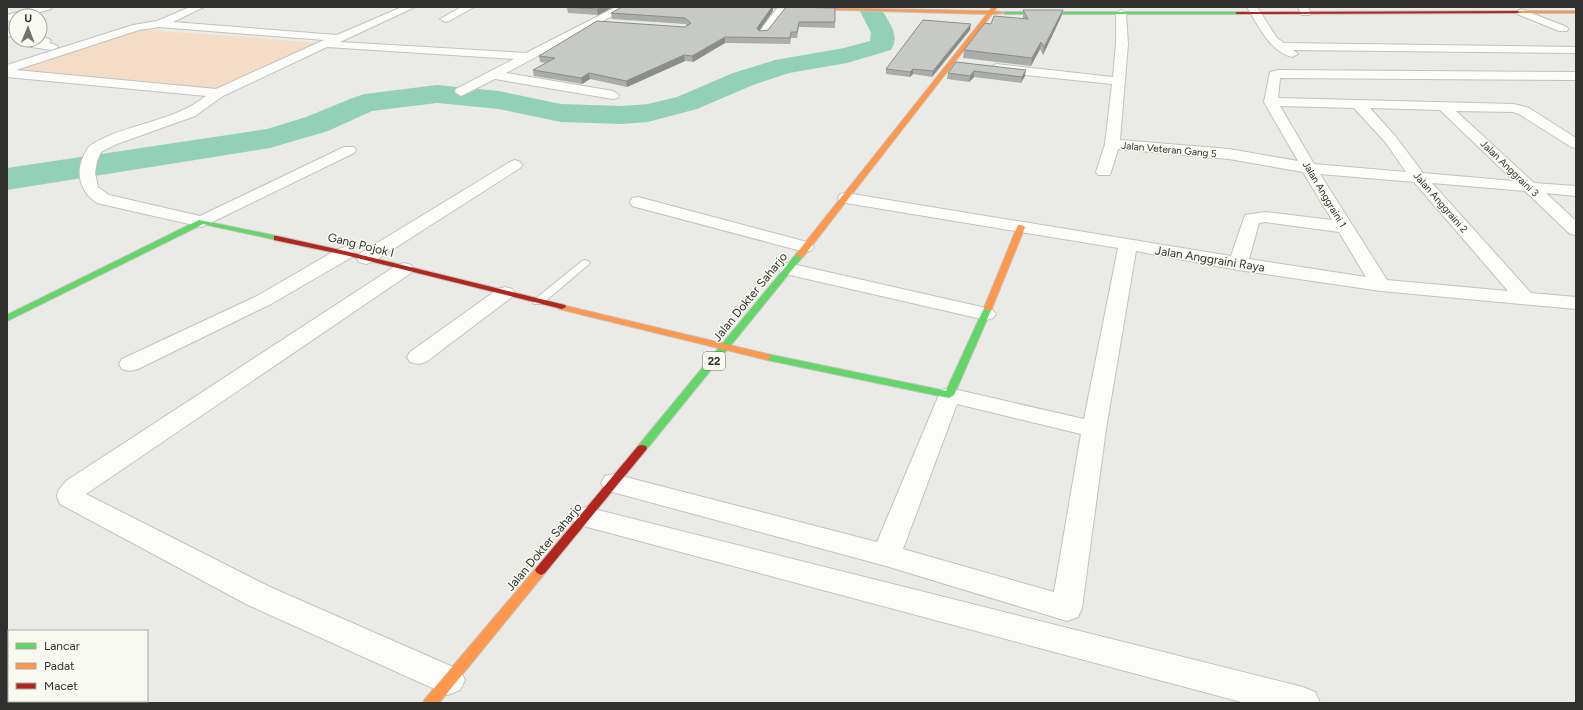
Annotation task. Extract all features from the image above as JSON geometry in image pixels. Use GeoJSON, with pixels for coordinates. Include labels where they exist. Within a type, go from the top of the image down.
{"type":"FeatureCollection","features":[{"type":"Feature","properties":{"kind":"main road"},"geometry":{"type":"LineString","coordinates":[[773,7],[1121,13],[1254,10],[1576,12]]}},
{"type":"Feature","properties":{"kind":"main road","name":"Jalan Dokter Saharjo"},"geometry":{"type":"LineString","coordinates":[[430,703],[614,483],[957,63],[993,10]]}},
{"type":"Feature","properties":{"kind":"main road"},"geometry":{"type":"LineString","coordinates":[[7,318],[202,222]]}},
{"type":"Feature","properties":{"kind":"main road","name":"Gang Pojok I"},"geometry":{"type":"LineString","coordinates":[[202,222],[366,258],[724,348],[949,395]]}},
{"type":"Feature","properties":{"kind":"main road"},"geometry":{"type":"LineString","coordinates":[[949,395],[986,314],[1021,226]]}},
{"type":"Feature","properties":{"kind":"street"},"geometry":{"type":"LineString","coordinates":[[7,18],[47,7]]}},
{"type":"Feature","properties":{"kind":"street"},"geometry":{"type":"LineString","coordinates":[[159,24],[199,7]]}},
{"type":"Feature","properties":{"kind":"street"},"geometry":{"type":"LineString","coordinates":[[349,150],[202,222],[103,199],[95,194],[90,187],[88,167],[95,148],[102,144],[190,113],[203,106],[218,93],[410,7]]}},
{"type":"Feature","properties":{"kind":"street"},"geometry":{"type":"LineString","coordinates":[[445,19],[469,7]]}},
{"type":"Feature","properties":{"kind":"street"},"geometry":{"type":"LineString","coordinates":[[461,92],[624,7]]}},
{"type":"Feature","properties":{"kind":"street"},"geometry":{"type":"LineString","coordinates":[[764,33],[783,7]]}},
{"type":"Feature","properties":{"kind":"street"},"geometry":{"type":"LineString","coordinates":[[1547,7],[1576,19]]}},
{"type":"Feature","properties":{"kind":"street"},"geometry":{"type":"LineString","coordinates":[[1254,10],[1272,40],[1323,74]]}},
{"type":"Feature","properties":{"kind":"street"},"geometry":{"type":"LineString","coordinates":[[1521,12],[1563,29]]}},
{"type":"Feature","properties":{"kind":"street","name":"Jalan Veteran Gang 5"},"geometry":{"type":"LineString","coordinates":[[1121,13],[1122,44],[1117,81],[1112,144],[1229,154],[1309,168],[1576,191]]}},
{"type":"Feature","properties":{"kind":"street"},"geometry":{"type":"LineString","coordinates":[[595,22],[617,24]]}},
{"type":"Feature","properties":{"kind":"street"},"geometry":{"type":"LineString","coordinates":[[7,69],[65,49],[137,27],[159,24],[338,38]]}},
{"type":"Feature","properties":{"kind":"street"},"geometry":{"type":"LineString","coordinates":[[325,44],[530,57]]}},
{"type":"Feature","properties":{"kind":"street"},"geometry":{"type":"LineString","coordinates":[[1280,46],[1576,50]]}},
{"type":"Feature","properties":{"kind":"street"},"geometry":{"type":"LineString","coordinates":[[48,47],[65,49]]}},
{"type":"Feature","properties":{"kind":"street"},"geometry":{"type":"LineString","coordinates":[[1422,48],[1469,75]]}},
{"type":"Feature","properties":{"kind":"street"},"geometry":{"type":"LineString","coordinates":[[984,66],[1117,81]]}},
{"type":"Feature","properties":{"kind":"street"},"geometry":{"type":"LineString","coordinates":[[7,73],[218,93]]}},
{"type":"Feature","properties":{"kind":"street"},"geometry":{"type":"LineString","coordinates":[[1576,76],[1276,74],[1271,102],[1359,106],[1514,108],[1524,111],[1576,144]]}},
{"type":"Feature","properties":{"kind":"street"},"geometry":{"type":"LineString","coordinates":[[494,75],[613,95]]}},
{"type":"Feature","properties":{"kind":"street","name":"Jalan Anggraini 1"},"geometry":{"type":"LineString","coordinates":[[1271,102],[1309,168],[1381,285]]}},
{"type":"Feature","properties":{"kind":"street","name":"Jalan Anggraini 2"},"geometry":{"type":"LineString","coordinates":[[1359,106],[1391,140],[1418,177],[1524,297]]}},
{"type":"Feature","properties":{"kind":"street","name":"Jalan Anggraini 3"},"geometry":{"type":"LineString","coordinates":[[1444,107],[1484,142],[1529,187],[1576,230]]}},
{"type":"Feature","properties":{"kind":"street"},"geometry":{"type":"LineString","coordinates":[[1104,172],[1112,144]]}},
{"type":"Feature","properties":{"kind":"street"},"geometry":{"type":"LineString","coordinates":[[366,258],[515,165]]}},
{"type":"Feature","properties":{"kind":"street","name":"Jalan Anggraini Raya"},"geometry":{"type":"LineString","coordinates":[[846,198],[1021,226],[1238,264],[1381,285],[1576,303]]}},
{"type":"Feature","properties":{"kind":"street"},"geometry":{"type":"LineString","coordinates":[[638,202],[806,247]]}},
{"type":"Feature","properties":{"kind":"street"},"geometry":{"type":"LineString","coordinates":[[1238,264],[1251,219],[1265,217],[1345,226]]}},
{"type":"Feature","properties":{"kind":"street"},"geometry":{"type":"LineString","coordinates":[[614,483],[886,555],[1067,608],[1094,429],[1128,245]]}},
{"type":"Feature","properties":{"kind":"street"},"geometry":{"type":"LineString","coordinates":[[130,364],[264,300],[345,253]]}},
{"type":"Feature","properties":{"kind":"street"},"geometry":{"type":"LineString","coordinates":[[404,268],[81,484],[71,491],[70,497],[259,596],[448,680]]}},
{"type":"Feature","properties":{"kind":"street"},"geometry":{"type":"LineString","coordinates":[[788,269],[986,314]]}},
{"type":"Feature","properties":{"kind":"street"},"geometry":{"type":"LineString","coordinates":[[418,357],[505,293]]}},
{"type":"Feature","properties":{"kind":"street"},"geometry":{"type":"LineString","coordinates":[[886,555],[949,395],[1094,429]]}},
{"type":"Feature","properties":{"kind":"street"},"geometry":{"type":"LineString","coordinates":[[586,517],[1303,703]]}},
{"type":"Feature","properties":{"kind":"lane"},"geometry":{"type":"LineString","coordinates":[[538,302],[585,262]]}},
{"type":"Feature","properties":{"kind":"shaded area"},"geometry":{"type":"Polygon","coordinates":[[[136,29],[318,43],[212,90],[11,71],[136,29]]]}},
{"type":"Feature","properties":{"kind":"building"},"geometry":{"type":"Polygon","coordinates":[[[567,7],[602,7],[597,9],[567,7]]]}},
{"type":"Feature","properties":{"kind":"building"},"geometry":{"type":"Polygon","coordinates":[[[622,7],[772,7],[757,28],[759,31],[768,30],[786,7],[835,8],[835,22],[799,22],[797,32],[791,32],[790,38],[725,37],[692,56],[684,55],[626,81],[589,73],[581,78],[533,70],[555,58],[539,56],[597,21],[685,27],[691,23],[685,18],[611,13],[622,7]]]}},
{"type":"Feature","properties":{"kind":"building"},"geometry":{"type":"Polygon","coordinates":[[[1023,10],[1063,10],[1044,47],[1041,42],[1032,58],[964,50],[985,23],[991,24],[994,16],[1028,19],[1023,10]]]}},
{"type":"Feature","properties":{"kind":"building"},"geometry":{"type":"Polygon","coordinates":[[[923,20],[971,24],[933,71],[913,69],[910,72],[886,69],[923,20]]]}},
{"type":"Feature","properties":{"kind":"building"},"geometry":{"type":"Polygon","coordinates":[[[956,62],[1026,70],[1022,77],[974,71],[970,76],[948,73],[956,62]]]}},
{"type":"Feature","properties":{"kind":"waterway"},"geometry":{"type":"LineString","coordinates":[[7,179],[270,138],[317,124],[365,103],[437,94],[499,100],[561,113],[622,115],[648,113],[687,103],[743,79],[784,66],[847,55],[882,45],[883,33],[869,7]]}},
{"type":"Feature","properties":{"kind":"traffic: fast"},"geometry":{"type":"LineString","coordinates":[[1005,13],[1237,13]]}},
{"type":"Feature","properties":{"kind":"traffic: fast"},"geometry":{"type":"LineString","coordinates":[[7,318],[202,222],[277,238]]}},
{"type":"Feature","properties":{"kind":"traffic: fast"},"geometry":{"type":"LineString","coordinates":[[642,448],[800,255]]}},
{"type":"Feature","properties":{"kind":"traffic: fast"},"geometry":{"type":"LineString","coordinates":[[767,357],[949,395],[988,308]]}},
{"type":"Feature","properties":{"kind":"traffic: slow"},"geometry":{"type":"LineString","coordinates":[[773,7],[1005,13]]}},
{"type":"Feature","properties":{"kind":"traffic: slow"},"geometry":{"type":"LineString","coordinates":[[800,255],[995,7]]}},
{"type":"Feature","properties":{"kind":"traffic: slow"},"geometry":{"type":"LineString","coordinates":[[1518,12],[1576,12]]}},
{"type":"Feature","properties":{"kind":"traffic: slow"},"geometry":{"type":"LineString","coordinates":[[988,308],[1021,227]]}},
{"type":"Feature","properties":{"kind":"traffic: slow"},"geometry":{"type":"LineString","coordinates":[[562,307],[767,357]]}},
{"type":"Feature","properties":{"kind":"traffic: slow"},"geometry":{"type":"LineString","coordinates":[[430,703],[541,570]]}},
{"type":"Feature","properties":{"kind":"traffic: jam"},"geometry":{"type":"LineString","coordinates":[[1237,13],[1518,12]]}},
{"type":"Feature","properties":{"kind":"traffic: jam"},"geometry":{"type":"LineString","coordinates":[[277,238],[345,253],[562,307]]}},
{"type":"Feature","properties":{"kind":"traffic: jam"},"geometry":{"type":"LineString","coordinates":[[541,570],[642,448]]}}]}
